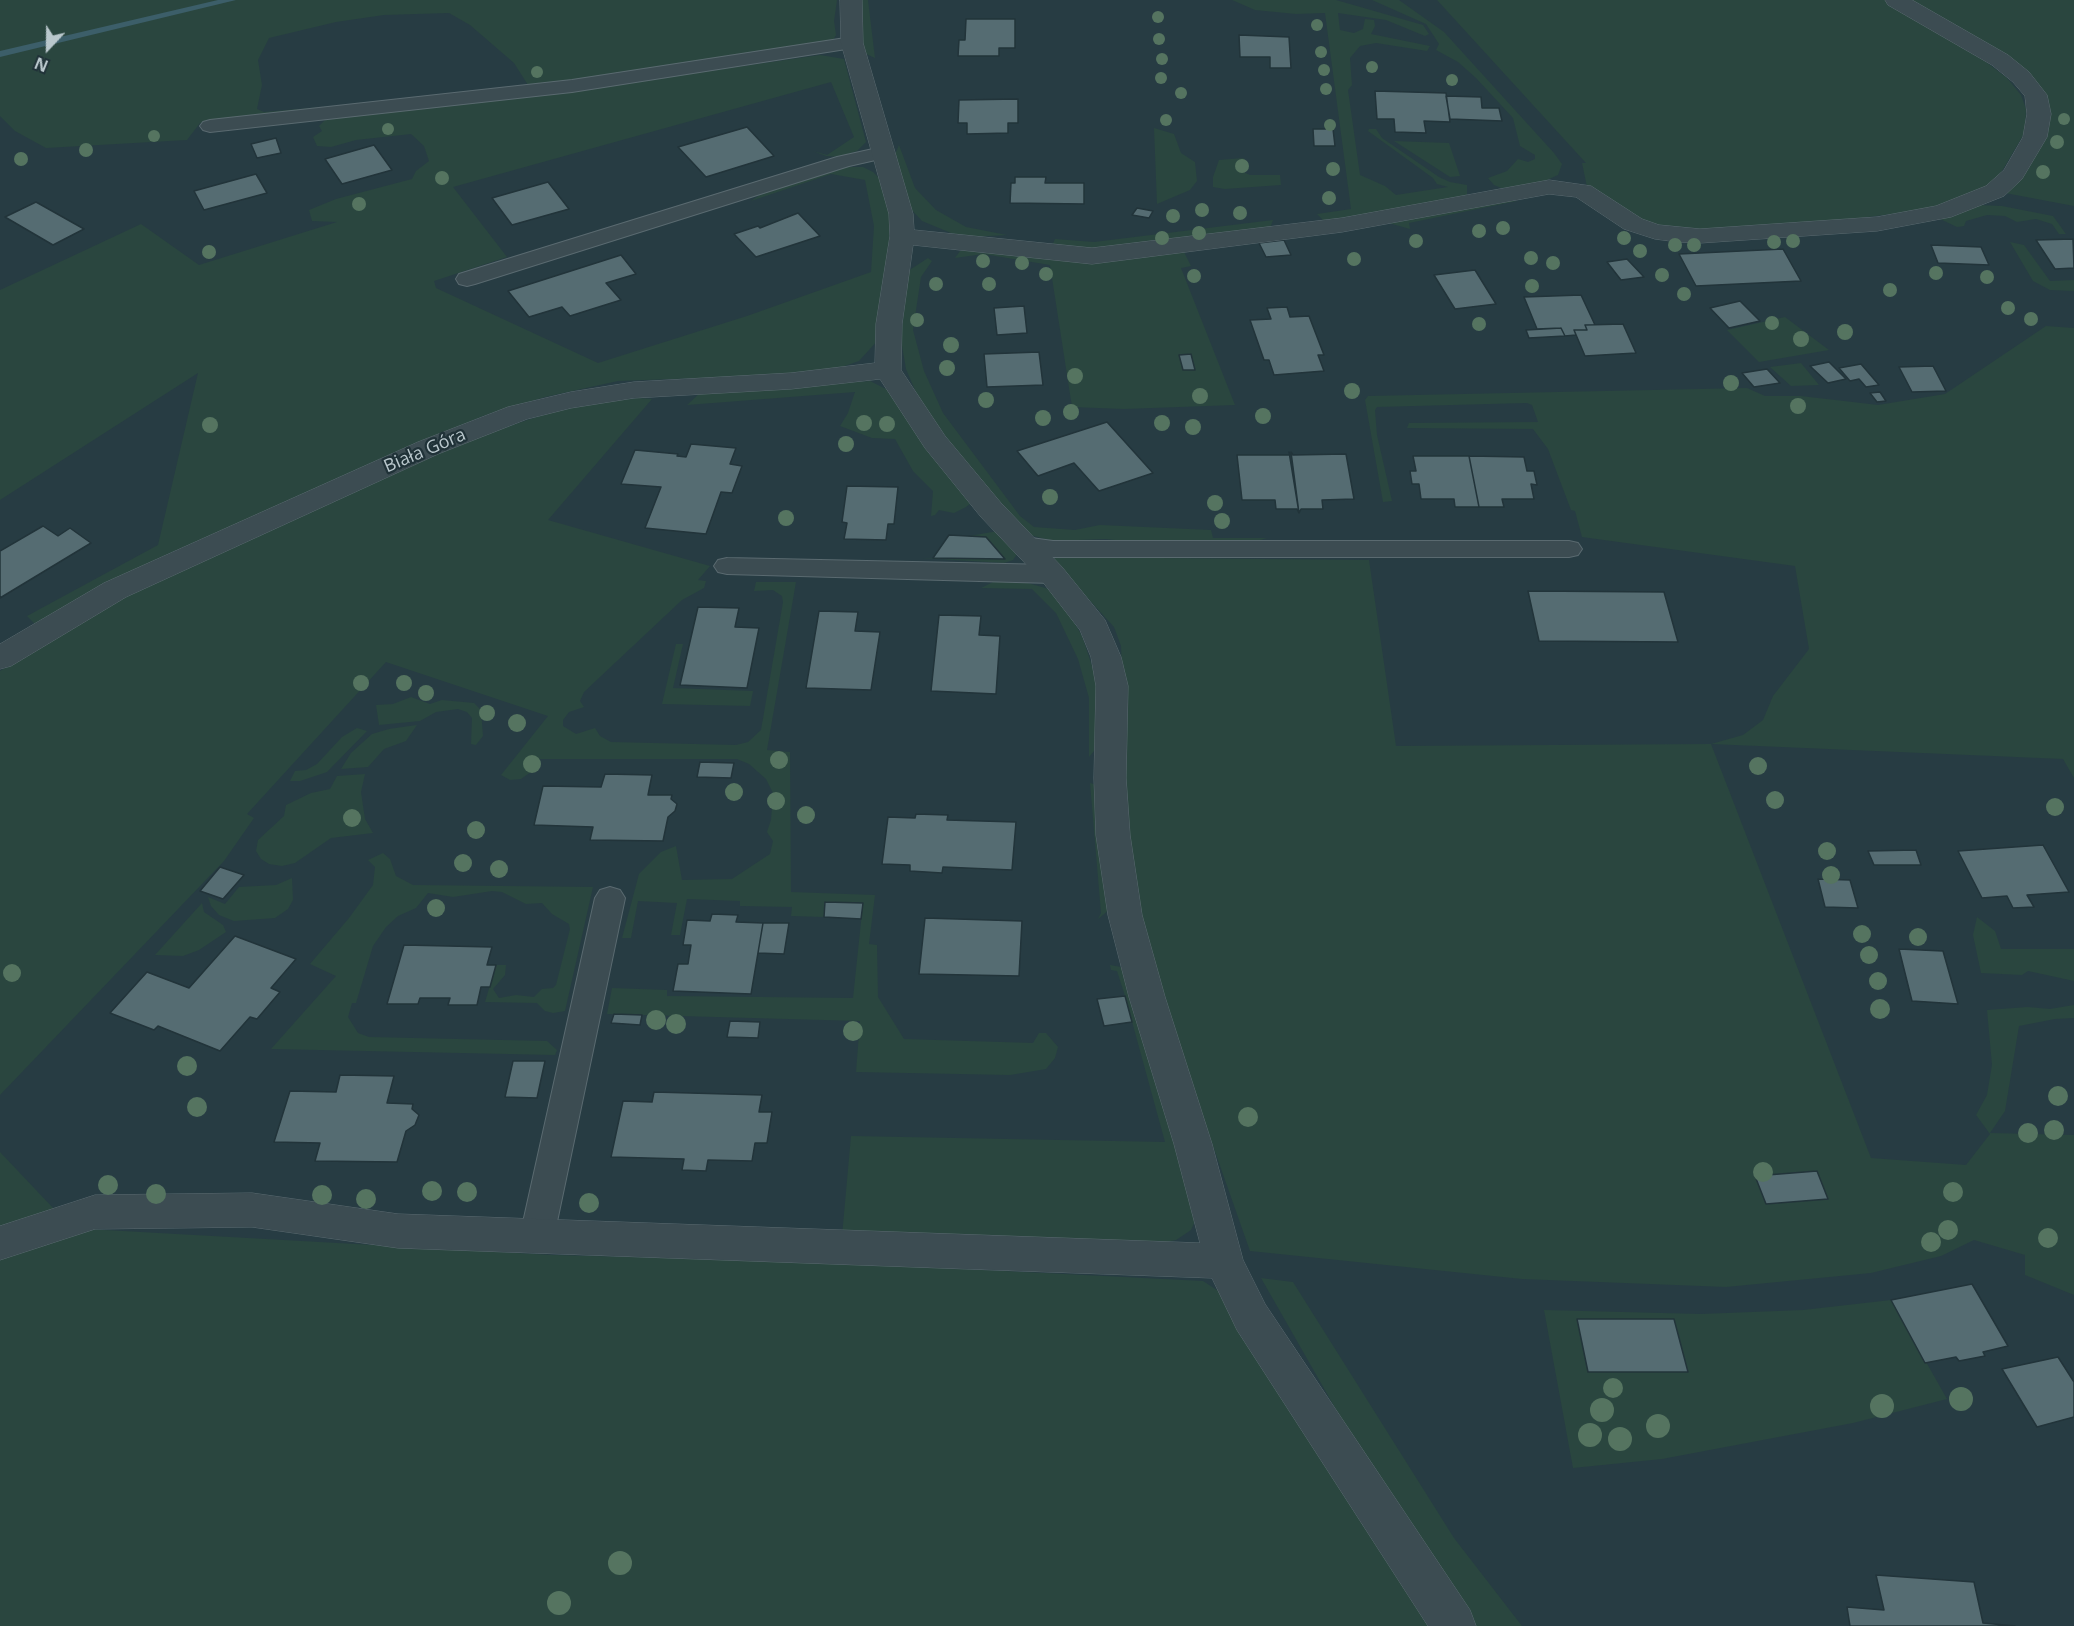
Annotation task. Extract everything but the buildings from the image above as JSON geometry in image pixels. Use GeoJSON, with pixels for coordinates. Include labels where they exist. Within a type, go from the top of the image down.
{"type":"FeatureCollection","features":[{"type":"Feature","properties":{"kind":"street"},"geometry":{"type":"LineString","coordinates":[[851,0],[852,43],[901,214],[902,236],[889,324],[888,370],[935,442],[991,510],[1052,574],[1094,627],[1106,657],[1112,686],[1110,778],[1113,835],[1125,915],[1146,997],[1193,1144],[1224,1261],[1251,1317],[1454,1626]]}},
{"type":"Feature","properties":{"kind":"street"},"geometry":{"type":"LineString","coordinates":[[902,236],[1092,256],[1342,225],[1549,187],[1582,191],[1633,224],[1655,232],[1678,235],[1723,235],[1876,224],[1942,212],[1995,191],[2014,174],[2035,137],[2039,114],[2036,95],[2021,77],[2000,60],[1896,0]]}},
{"type":"Feature","properties":{"kind":"street","name":"Biała Góra"},"geometry":{"type":"LineString","coordinates":[[0,658],[115,590],[428,448],[518,412],[634,390],[791,381],[888,370]]}},
{"type":"Feature","properties":{"kind":"street"},"geometry":{"type":"LineString","coordinates":[[0,1243],[95,1212],[252,1210],[398,1231],[1224,1261]]}},
{"type":"Feature","properties":{"kind":"lane"},"geometry":{"type":"LineString","coordinates":[[210,126],[572,86],[852,43]]}},
{"type":"Feature","properties":{"kind":"lane"},"geometry":{"type":"LineString","coordinates":[[467,279],[844,161],[882,153]]}},
{"type":"Feature","properties":{"kind":"lane"},"geometry":{"type":"LineString","coordinates":[[1024,545],[1053,549],[1569,549]]}},
{"type":"Feature","properties":{"kind":"lane"},"geometry":{"type":"LineString","coordinates":[[727,566],[1052,574]]}},
{"type":"Feature","properties":{"kind":"lane"},"geometry":{"type":"LineString","coordinates":[[537,1236],[610,898]]}},
{"type":"Feature","properties":{"kind":"green space"},"geometry":{"type":"Polygon","coordinates":[[[0,0],[837,0],[834,21],[836,35],[832,42],[724,61],[413,101],[200,123],[187,140],[46,148],[15,131],[0,116],[0,0]],[[449,13],[384,15],[336,22],[269,38],[258,60],[262,85],[257,109],[264,112],[414,99],[528,85],[514,63],[470,25],[449,13]]]}},
{"type":"Feature","properties":{"kind":"green space"},"geometry":{"type":"Polygon","coordinates":[[[856,0],[868,0],[875,58],[862,52],[856,0]]]}},
{"type":"Feature","properties":{"kind":"green space"},"geometry":{"type":"Polygon","coordinates":[[[1232,0],[1336,0],[1423,25],[1429,34],[1425,36],[1386,20],[1338,13],[1340,30],[1354,33],[1363,29],[1365,19],[1374,20],[1375,26],[1371,34],[1430,46],[1427,51],[1376,43],[1360,46],[1350,58],[1352,85],[1348,90],[1360,175],[1385,186],[1396,195],[1448,187],[1437,184],[1433,178],[1368,131],[1376,129],[1382,138],[1439,177],[1467,185],[1467,197],[1324,221],[1317,214],[1351,209],[1325,13],[1296,14],[1255,10],[1232,0]]]}},
{"type":"Feature","properties":{"kind":"green space"},"geometry":{"type":"Polygon","coordinates":[[[1372,0],[1399,0],[1444,32],[1554,153],[1562,164],[1558,175],[1538,184],[1504,189],[1494,185],[1488,178],[1507,171],[1518,159],[1528,162],[1535,159],[1535,155],[1520,146],[1513,118],[1458,62],[1436,50],[1439,44],[1426,24],[1372,0]]]}},
{"type":"Feature","properties":{"kind":"green space"},"geometry":{"type":"Polygon","coordinates":[[[1437,0],[1886,0],[1986,62],[2007,78],[2021,95],[2026,109],[2025,132],[1999,176],[1981,191],[1930,209],[1814,224],[1709,230],[1658,225],[1640,219],[1587,187],[1582,163],[1586,163],[1437,0]]]}},
{"type":"Feature","properties":{"kind":"green space"},"geometry":{"type":"Polygon","coordinates":[[[1905,0],[2074,0],[2074,206],[2005,193],[2045,98],[1905,0]]]}},
{"type":"Feature","properties":{"kind":"green space"},"geometry":{"type":"Polygon","coordinates":[[[820,55],[844,59],[866,142],[857,151],[840,157],[826,156],[813,151],[827,155],[854,137],[831,82],[453,187],[507,257],[434,281],[436,288],[598,363],[747,316],[871,272],[874,226],[865,180],[831,174],[751,201],[765,191],[843,167],[863,167],[873,172],[882,181],[890,204],[889,241],[878,340],[859,361],[839,368],[782,375],[618,381],[545,397],[483,416],[159,558],[35,624],[27,616],[158,545],[198,373],[0,500],[0,290],[141,224],[199,265],[337,222],[312,221],[309,210],[336,199],[412,179],[416,171],[429,161],[424,146],[411,134],[356,140],[331,147],[317,146],[313,137],[322,131],[319,126],[326,119],[528,97],[820,55]]]}},
{"type":"Feature","properties":{"kind":"green space"},"geometry":{"type":"Polygon","coordinates":[[[1154,128],[1174,134],[1181,153],[1195,162],[1197,181],[1190,190],[1157,204],[1154,128]]]}},
{"type":"Feature","properties":{"kind":"green space"},"geometry":{"type":"Polygon","coordinates":[[[1394,141],[1449,143],[1460,176],[1450,177],[1394,141]]]}},
{"type":"Feature","properties":{"kind":"green space"},"geometry":{"type":"Polygon","coordinates":[[[899,145],[915,188],[936,210],[966,227],[1007,235],[971,237],[951,233],[922,221],[909,207],[893,159],[899,145]]]}},
{"type":"Feature","properties":{"kind":"green space"},"geometry":{"type":"Polygon","coordinates":[[[1243,158],[1248,163],[1243,172],[1250,175],[1280,175],[1281,185],[1225,189],[1213,187],[1213,177],[1219,160],[1243,158]]]}},
{"type":"Feature","properties":{"kind":"green space"},"geometry":{"type":"Polygon","coordinates":[[[1506,199],[1517,201],[1409,223],[1410,229],[1385,222],[1506,199]]]}},
{"type":"Feature","properties":{"kind":"green space"},"geometry":{"type":"Polygon","coordinates":[[[1977,205],[2002,206],[2053,216],[2066,234],[2059,234],[2052,224],[2036,219],[2017,222],[2005,216],[1987,215],[1966,221],[1964,226],[1957,227],[1938,218],[1977,205]]]}},
{"type":"Feature","properties":{"kind":"green space"},"geometry":{"type":"Polygon","coordinates":[[[1273,220],[1269,231],[1111,250],[1051,248],[1055,239],[1094,242],[1273,220]]]}},
{"type":"Feature","properties":{"kind":"green space"},"geometry":{"type":"Polygon","coordinates":[[[2010,242],[2024,245],[2050,281],[2074,280],[2074,291],[2050,290],[2033,281],[2010,242]]]}},
{"type":"Feature","properties":{"kind":"green space"},"geometry":{"type":"Polygon","coordinates":[[[970,249],[1184,252],[1191,266],[1181,268],[1235,405],[1124,409],[1072,407],[1050,265],[983,254],[955,258],[960,251],[970,249]]]}},
{"type":"Feature","properties":{"kind":"green space"},"geometry":{"type":"Polygon","coordinates":[[[928,258],[932,261],[921,277],[913,330],[924,371],[943,413],[1020,516],[1034,527],[1075,530],[1100,525],[1211,530],[1213,538],[1267,538],[1257,541],[1131,542],[1106,539],[1053,541],[1026,534],[989,493],[929,415],[906,369],[901,340],[908,271],[928,258]]]}},
{"type":"Feature","properties":{"kind":"green space"},"geometry":{"type":"Polygon","coordinates":[[[1785,317],[1829,350],[1759,362],[1727,330],[1785,317]]]}},
{"type":"Feature","properties":{"kind":"green space"},"geometry":{"type":"Polygon","coordinates":[[[2046,326],[2074,328],[2074,778],[2063,759],[1711,744],[1743,735],[1763,720],[1773,696],[1809,649],[1795,566],[1582,537],[1575,511],[1571,510],[1548,449],[1533,429],[1407,428],[1409,423],[1538,422],[1532,405],[1527,403],[1377,407],[1375,410],[1377,435],[1392,501],[1383,502],[1365,400],[1368,396],[1747,388],[1765,396],[1801,396],[1878,405],[1945,394],[2046,326]]]}},
{"type":"Feature","properties":{"kind":"green space"},"geometry":{"type":"Polygon","coordinates":[[[1801,363],[1819,385],[1791,386],[1770,367],[1801,363]]]}},
{"type":"Feature","properties":{"kind":"green space"},"geometry":{"type":"Polygon","coordinates":[[[870,381],[890,391],[971,503],[966,507],[954,513],[939,510],[931,516],[933,491],[913,471],[895,439],[872,438],[840,426],[848,413],[855,392],[687,405],[700,393],[870,381]]]}},
{"type":"Feature","properties":{"kind":"green space"},"geometry":{"type":"Polygon","coordinates":[[[652,399],[548,520],[710,566],[698,580],[706,581],[704,588],[682,600],[584,692],[580,701],[584,707],[569,712],[563,720],[563,726],[576,734],[595,728],[600,736],[611,742],[736,745],[748,742],[761,730],[783,602],[782,596],[773,590],[754,591],[756,582],[796,582],[767,750],[790,752],[791,892],[875,895],[869,944],[877,945],[878,997],[904,1039],[1033,1043],[1039,1033],[1046,1033],[1058,1047],[1055,1058],[1046,1069],[1010,1075],[856,1072],[860,1021],[607,1014],[612,988],[667,990],[667,996],[853,998],[863,903],[826,902],[824,917],[791,916],[792,907],[740,906],[740,901],[687,899],[680,935],[671,935],[677,903],[638,901],[631,938],[622,938],[639,874],[661,852],[676,846],[682,880],[732,879],[770,854],[773,841],[767,832],[771,820],[773,793],[766,779],[749,764],[737,759],[539,759],[531,772],[521,779],[510,780],[501,775],[548,716],[386,662],[247,814],[254,818],[224,861],[0,1095],[0,671],[132,592],[390,473],[479,436],[552,412],[601,402],[652,399]]]}},
{"type":"Feature","properties":{"kind":"green space"},"geometry":{"type":"Polygon","coordinates":[[[998,531],[1017,554],[1013,560],[1004,563],[922,558],[1005,559],[986,537],[969,536],[998,531]]]}},
{"type":"Feature","properties":{"kind":"green space"},"geometry":{"type":"Polygon","coordinates":[[[1056,557],[1369,560],[1396,746],[1711,744],[1871,1158],[1966,1165],[1990,1134],[1976,1115],[1987,1095],[1992,1065],[1987,1010],[2028,1007],[2050,1009],[2074,1005],[2074,1018],[2019,1026],[2005,1111],[1990,1133],[2074,1135],[2074,1295],[2025,1275],[2025,1255],[1974,1240],[1941,1256],[1871,1273],[1726,1287],[1522,1279],[1250,1251],[1162,1001],[1142,918],[1122,790],[1125,749],[1121,646],[1114,627],[1053,560],[1056,557]]]}},
{"type":"Feature","properties":{"kind":"green space"},"geometry":{"type":"Polygon","coordinates":[[[995,581],[1024,582],[1049,589],[1065,606],[1082,636],[1098,684],[1099,745],[1089,757],[1089,698],[1078,659],[1056,613],[1032,589],[981,588],[995,581]]]}},
{"type":"Feature","properties":{"kind":"green space"},"geometry":{"type":"Polygon","coordinates":[[[676,644],[683,644],[673,688],[753,691],[750,706],[662,704],[676,644]]]}},
{"type":"Feature","properties":{"kind":"green space"},"geometry":{"type":"Polygon","coordinates":[[[411,697],[430,704],[442,700],[474,703],[481,710],[483,736],[476,745],[471,744],[472,718],[467,712],[458,709],[436,712],[420,721],[379,725],[376,705],[393,704],[411,697]]]}},
{"type":"Feature","properties":{"kind":"green space"},"geometry":{"type":"Polygon","coordinates":[[[417,725],[406,741],[384,749],[368,767],[341,769],[351,753],[372,734],[417,725]]]}},
{"type":"Feature","properties":{"kind":"green space"},"geometry":{"type":"Polygon","coordinates":[[[357,728],[367,731],[327,772],[300,781],[290,781],[295,771],[306,770],[317,764],[342,737],[357,728]]]}},
{"type":"Feature","properties":{"kind":"green space"},"geometry":{"type":"Polygon","coordinates":[[[365,774],[361,792],[365,819],[373,833],[331,838],[295,863],[282,866],[269,864],[261,859],[256,851],[258,840],[284,816],[286,805],[311,793],[330,789],[337,776],[365,774]]]}},
{"type":"Feature","properties":{"kind":"green space"},"geometry":{"type":"Polygon","coordinates":[[[1090,783],[1097,785],[1109,910],[1098,919],[1101,913],[1090,783]]]}},
{"type":"Feature","properties":{"kind":"green space"},"geometry":{"type":"Polygon","coordinates":[[[383,853],[390,859],[396,876],[413,885],[593,887],[565,1011],[553,1013],[545,1011],[537,1003],[485,1002],[496,965],[506,965],[505,975],[493,989],[499,998],[516,995],[534,997],[542,989],[553,988],[556,985],[570,929],[569,924],[552,914],[542,903],[526,904],[502,892],[492,891],[453,897],[428,893],[416,908],[398,916],[386,927],[373,946],[356,1003],[352,1003],[348,1017],[358,1033],[369,1037],[547,1041],[557,1050],[555,1055],[271,1049],[336,976],[310,964],[349,918],[373,885],[375,867],[368,860],[383,853]]]}},
{"type":"Feature","properties":{"kind":"green space"},"geometry":{"type":"Polygon","coordinates":[[[292,878],[293,900],[288,909],[275,918],[234,921],[219,915],[211,906],[208,897],[225,904],[239,887],[276,885],[292,878]]]}},
{"type":"Feature","properties":{"kind":"green space"},"geometry":{"type":"Polygon","coordinates":[[[202,903],[204,912],[223,925],[226,932],[199,950],[183,956],[155,955],[202,903]]]}},
{"type":"Feature","properties":{"kind":"green space"},"geometry":{"type":"Polygon","coordinates":[[[1977,917],[1995,931],[2001,949],[2074,949],[2074,981],[2028,971],[2022,975],[1981,973],[1973,935],[1977,917]]]}},
{"type":"Feature","properties":{"kind":"green space"},"geometry":{"type":"Polygon","coordinates":[[[1110,965],[1121,967],[1127,972],[1199,1212],[1191,1230],[1176,1240],[1145,1246],[842,1236],[851,1136],[1165,1142],[1125,996],[1117,971],[1111,970],[1110,965]]]}},
{"type":"Feature","properties":{"kind":"green space"},"geometry":{"type":"Polygon","coordinates":[[[0,1152],[54,1209],[87,1229],[552,1255],[825,1262],[1203,1281],[1223,1294],[1437,1626],[0,1626],[0,1152]]]}},
{"type":"Feature","properties":{"kind":"green space"},"geometry":{"type":"Polygon","coordinates":[[[1261,1278],[1293,1282],[1454,1538],[1522,1626],[1472,1626],[1358,1448],[1261,1278]]]}},
{"type":"Feature","properties":{"kind":"green space"},"geometry":{"type":"Polygon","coordinates":[[[1891,1300],[1947,1399],[1853,1423],[1662,1459],[1573,1468],[1544,1310],[1701,1314],[1803,1310],[1891,1300]]]}},
{"type":"Feature","properties":{"kind":"waterway"},"geometry":{"type":"LineString","coordinates":[[0,54],[231,0]]}}]}
